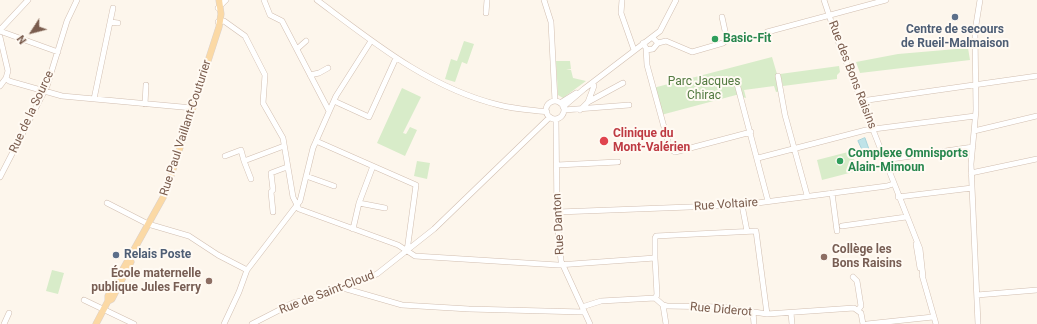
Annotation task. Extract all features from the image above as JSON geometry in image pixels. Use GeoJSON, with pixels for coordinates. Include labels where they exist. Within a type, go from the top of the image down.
{"type":"FeatureCollection","features":[{"type":"Feature","properties":{"kind":"main road","name":"Rue Paul Vaillant-Couturier"},"geometry":{"type":"LineString","coordinates":[[215,0],[219,8]]}},
{"type":"Feature","properties":{"kind":"main road","name":"Rue Paul Vaillant-Couturier"},"geometry":{"type":"LineString","coordinates":[[96,324],[108,301],[116,292],[139,248],[139,244],[148,224],[165,194],[217,33],[219,21],[219,0]]}},
{"type":"Feature","properties":{"kind":"street"},"geometry":{"type":"LineString","coordinates":[[28,0],[0,31],[58,52]]}},
{"type":"Feature","properties":{"kind":"street","name":"Rue de la Source"},"geometry":{"type":"LineString","coordinates":[[0,177],[44,90],[58,52],[67,21],[77,0]]}},
{"type":"Feature","properties":{"kind":"street"},"geometry":{"type":"LineString","coordinates":[[219,8],[226,0]]}},
{"type":"Feature","properties":{"kind":"street"},"geometry":{"type":"LineString","coordinates":[[264,0],[270,15],[282,21],[329,112]]}},
{"type":"Feature","properties":{"kind":"street"},"geometry":{"type":"LineString","coordinates":[[317,0],[396,58],[443,85],[498,105],[547,112]]}},
{"type":"Feature","properties":{"kind":"street"},"geometry":{"type":"LineString","coordinates":[[486,13],[487,0]]}},
{"type":"Feature","properties":{"kind":"street"},"geometry":{"type":"LineString","coordinates":[[544,0],[551,22],[561,105],[562,116],[556,119],[550,117],[547,112],[548,105],[561,105],[580,110],[629,105]]}},
{"type":"Feature","properties":{"kind":"street"},"geometry":{"type":"LineString","coordinates":[[622,0],[621,12],[634,50]]}},
{"type":"Feature","properties":{"kind":"street"},"geometry":{"type":"LineString","coordinates":[[561,105],[652,37],[665,24],[676,0]]}},
{"type":"Feature","properties":{"kind":"street","name":"Rue des Bons Raisins"},"geometry":{"type":"LineString","coordinates":[[824,0],[827,16],[915,239],[923,277],[936,324]]}},
{"type":"Feature","properties":{"kind":"street"},"geometry":{"type":"LineString","coordinates":[[767,32],[886,0]]}},
{"type":"Feature","properties":{"kind":"street"},"geometry":{"type":"LineString","coordinates":[[978,324],[971,172],[976,84],[975,31],[980,0]]}},
{"type":"Feature","properties":{"kind":"street"},"geometry":{"type":"LineString","coordinates":[[94,99],[113,8]]}},
{"type":"Feature","properties":{"kind":"street"},"geometry":{"type":"LineString","coordinates":[[646,50],[653,49],[658,43],[670,42],[692,52],[723,43],[727,40],[727,36],[722,17]]}},
{"type":"Feature","properties":{"kind":"street"},"geometry":{"type":"LineString","coordinates":[[219,21],[224,21],[245,36],[265,75],[263,103],[282,136],[296,206],[299,209],[398,245],[416,256],[562,265],[655,258]]}},
{"type":"Feature","properties":{"kind":"street"},"geometry":{"type":"LineString","coordinates":[[110,22],[118,23]]}},
{"type":"Feature","properties":{"kind":"street"},"geometry":{"type":"LineString","coordinates":[[0,37],[8,71],[6,78],[0,86]]}},
{"type":"Feature","properties":{"kind":"street"},"geometry":{"type":"LineString","coordinates":[[652,37],[658,43]]}},
{"type":"Feature","properties":{"kind":"street"},"geometry":{"type":"LineString","coordinates":[[224,324],[239,292],[247,270],[296,206],[303,194],[306,176],[316,141],[334,101],[371,41]]}},
{"type":"Feature","properties":{"kind":"street"},"geometry":{"type":"LineString","coordinates":[[297,49],[306,42]]}},
{"type":"Feature","properties":{"kind":"street"},"geometry":{"type":"LineString","coordinates":[[643,44],[646,50],[645,55],[647,65],[670,148],[675,152],[751,132]]}},
{"type":"Feature","properties":{"kind":"street"},"geometry":{"type":"LineString","coordinates":[[334,101],[369,117],[396,58]]}},
{"type":"Feature","properties":{"kind":"street"},"geometry":{"type":"LineString","coordinates":[[310,75],[319,74],[328,68]]}},
{"type":"Feature","properties":{"kind":"street"},"geometry":{"type":"LineString","coordinates":[[778,76],[807,195]]}},
{"type":"Feature","properties":{"kind":"street"},"geometry":{"type":"LineString","coordinates":[[861,101],[1037,76]]}},
{"type":"Feature","properties":{"kind":"street"},"geometry":{"type":"LineString","coordinates":[[6,78],[9,81],[62,96],[193,108]]}},
{"type":"Feature","properties":{"kind":"street"},"geometry":{"type":"LineString","coordinates":[[736,80],[758,158],[768,201]]}},
{"type":"Feature","properties":{"kind":"street"},"geometry":{"type":"LineString","coordinates":[[588,102],[594,86],[592,83]]}},
{"type":"Feature","properties":{"kind":"street"},"geometry":{"type":"LineString","coordinates":[[580,110],[588,102],[623,83]]}},
{"type":"Feature","properties":{"kind":"street"},"geometry":{"type":"LineString","coordinates":[[145,104],[146,85]]}},
{"type":"Feature","properties":{"kind":"street"},"geometry":{"type":"LineString","coordinates":[[758,158],[872,129],[975,116]]}},
{"type":"Feature","properties":{"kind":"street"},"geometry":{"type":"LineString","coordinates":[[974,131],[1037,116]]}},
{"type":"Feature","properties":{"kind":"street","name":"Rue de Saint-Cloud"},"geometry":{"type":"LineString","coordinates":[[252,324],[293,303],[343,288],[377,274],[418,242],[483,184],[498,165],[550,117]]}},
{"type":"Feature","properties":{"kind":"street","name":"Rue Danton"},"geometry":{"type":"LineString","coordinates":[[556,119],[558,212],[562,265],[590,324]]}},
{"type":"Feature","properties":{"kind":"street"},"geometry":{"type":"LineString","coordinates":[[316,141],[416,185],[407,251]]}},
{"type":"Feature","properties":{"kind":"street"},"geometry":{"type":"LineString","coordinates":[[244,161],[284,146]]}},
{"type":"Feature","properties":{"kind":"street"},"geometry":{"type":"LineString","coordinates":[[884,160],[973,147]]}},
{"type":"Feature","properties":{"kind":"street"},"geometry":{"type":"LineString","coordinates":[[225,156],[241,150],[251,179]]}},
{"type":"Feature","properties":{"kind":"street"},"geometry":{"type":"LineString","coordinates":[[971,172],[1037,159]]}},
{"type":"Feature","properties":{"kind":"street"},"geometry":{"type":"LineString","coordinates":[[557,165],[618,162]]}},
{"type":"Feature","properties":{"kind":"street"},"geometry":{"type":"LineString","coordinates":[[353,229],[359,203],[373,166]]}},
{"type":"Feature","properties":{"kind":"street"},"geometry":{"type":"LineString","coordinates":[[273,212],[271,172],[287,167]]}},
{"type":"Feature","properties":{"kind":"street"},"geometry":{"type":"LineString","coordinates":[[306,176],[334,186]]}},
{"type":"Feature","properties":{"kind":"street","name":"Rue Voltaire"},"geometry":{"type":"LineString","coordinates":[[558,212],[742,205],[893,184]]}},
{"type":"Feature","properties":{"kind":"street"},"geometry":{"type":"LineString","coordinates":[[898,197],[972,188]]}},
{"type":"Feature","properties":{"kind":"street"},"geometry":{"type":"LineString","coordinates":[[832,193],[837,231]]}},
{"type":"Feature","properties":{"kind":"street"},"geometry":{"type":"LineString","coordinates":[[108,203],[148,224],[189,236],[218,255],[247,270]]}},
{"type":"Feature","properties":{"kind":"street"},"geometry":{"type":"LineString","coordinates":[[359,203],[385,208]]}},
{"type":"Feature","properties":{"kind":"street"},"geometry":{"type":"LineString","coordinates":[[742,205],[746,231]]}},
{"type":"Feature","properties":{"kind":"street"},"geometry":{"type":"LineString","coordinates":[[842,226],[906,217]]}},
{"type":"Feature","properties":{"kind":"street"},"geometry":{"type":"LineString","coordinates":[[655,298],[657,295],[655,258],[656,236],[756,231],[767,314]]}},
{"type":"Feature","properties":{"kind":"street"},"geometry":{"type":"LineString","coordinates":[[853,277],[857,281],[861,306],[860,312],[863,324]]}},
{"type":"Feature","properties":{"kind":"street"},"geometry":{"type":"LineString","coordinates":[[354,284],[357,292]]}},
{"type":"Feature","properties":{"kind":"street"},"geometry":{"type":"LineString","coordinates":[[343,288],[381,299],[410,305],[583,310],[601,302],[655,298],[663,305],[666,324]]}},
{"type":"Feature","properties":{"kind":"street"},"geometry":{"type":"LineString","coordinates":[[977,295],[1037,290]]}},
{"type":"Feature","properties":{"kind":"street"},"geometry":{"type":"LineString","coordinates":[[84,300],[134,324]]}},
{"type":"Feature","properties":{"kind":"street","name":"Rue Diderot"},"geometry":{"type":"LineString","coordinates":[[663,305],[721,307],[767,314],[854,308],[860,312]]}},
{"type":"Feature","properties":{"kind":"street"},"geometry":{"type":"LineString","coordinates":[[754,312],[754,324]]}},
{"type":"Feature","properties":{"kind":"street"},"geometry":{"type":"LineString","coordinates":[[4,324],[9,313]]}},
{"type":"Feature","properties":{"kind":"street"},"geometry":{"type":"LineString","coordinates":[[791,313],[792,324]]}},
{"type":"Feature","properties":{"kind":"street"},"geometry":{"type":"LineString","coordinates":[[867,324],[933,316]]}},
{"type":"Feature","properties":{"kind":"green space"},"geometry":{"type":"Polygon","coordinates":[[[464,41],[474,44],[467,64],[462,62],[455,82],[445,79],[451,59],[457,61],[464,41]]]}},
{"type":"Feature","properties":{"kind":"green space"},"geometry":{"type":"Polygon","coordinates":[[[968,48],[970,60],[860,73],[856,62],[898,54],[968,48]]]}},
{"type":"Feature","properties":{"kind":"green space","name":"Parc Jacques Chirac"},"geometry":{"type":"Polygon","coordinates":[[[772,57],[782,91],[776,92],[774,86],[744,90],[746,98],[736,95],[661,115],[653,88],[772,57]]]}},
{"type":"Feature","properties":{"kind":"green space"},"geometry":{"type":"Polygon","coordinates":[[[556,61],[570,61],[571,69],[566,70],[571,70],[573,78],[586,81],[563,98],[558,95],[556,61]]]}},
{"type":"Feature","properties":{"kind":"green space"},"geometry":{"type":"Polygon","coordinates":[[[839,66],[840,72],[837,75],[837,79],[783,86],[780,74],[839,66]]]}},
{"type":"Feature","properties":{"kind":"green space"},"geometry":{"type":"Polygon","coordinates":[[[402,88],[421,97],[403,133],[406,134],[410,127],[417,130],[405,156],[377,143],[402,88]]]}},
{"type":"Feature","properties":{"kind":"green space"},"geometry":{"type":"Polygon","coordinates":[[[852,151],[857,171],[822,180],[817,160],[852,151]]]}},
{"type":"Feature","properties":{"kind":"green space"},"geometry":{"type":"Polygon","coordinates":[[[417,161],[430,163],[427,179],[414,176],[417,161]]]}},
{"type":"Feature","properties":{"kind":"green space"},"geometry":{"type":"Polygon","coordinates":[[[52,270],[64,273],[58,294],[46,291],[52,270]]]}},
{"type":"Feature","properties":{"kind":"water"},"geometry":{"type":"Polygon","coordinates":[[[865,138],[870,152],[864,154],[858,141],[865,138]]]}},
{"type":"Feature","properties":{"kind":"place","name":"Centre de secours de Rueil-Malmaison"},"geometry":{"type":"Point","coordinates":[955,17]}},
{"type":"Feature","properties":{"kind":"place","name":"Basic-Fit"},"geometry":{"type":"Point","coordinates":[715,39]}},
{"type":"Feature","properties":{"kind":"place","name":"Clinique du Mont-Valérien"},"geometry":{"type":"Point","coordinates":[604,141]}},
{"type":"Feature","properties":{"kind":"place","name":"Complexe Omnisports Alain-Mimoun"},"geometry":{"type":"Point","coordinates":[840,161]}},
{"type":"Feature","properties":{"kind":"place","name":"Relais Poste"},"geometry":{"type":"Point","coordinates":[116,255]}},
{"type":"Feature","properties":{"kind":"place","name":"Collège les Bons Raisins"},"geometry":{"type":"Point","coordinates":[824,257]}},
{"type":"Feature","properties":{"kind":"place","name":"École maternelle publique Jules Ferry"},"geometry":{"type":"Point","coordinates":[209,281]}}]}
